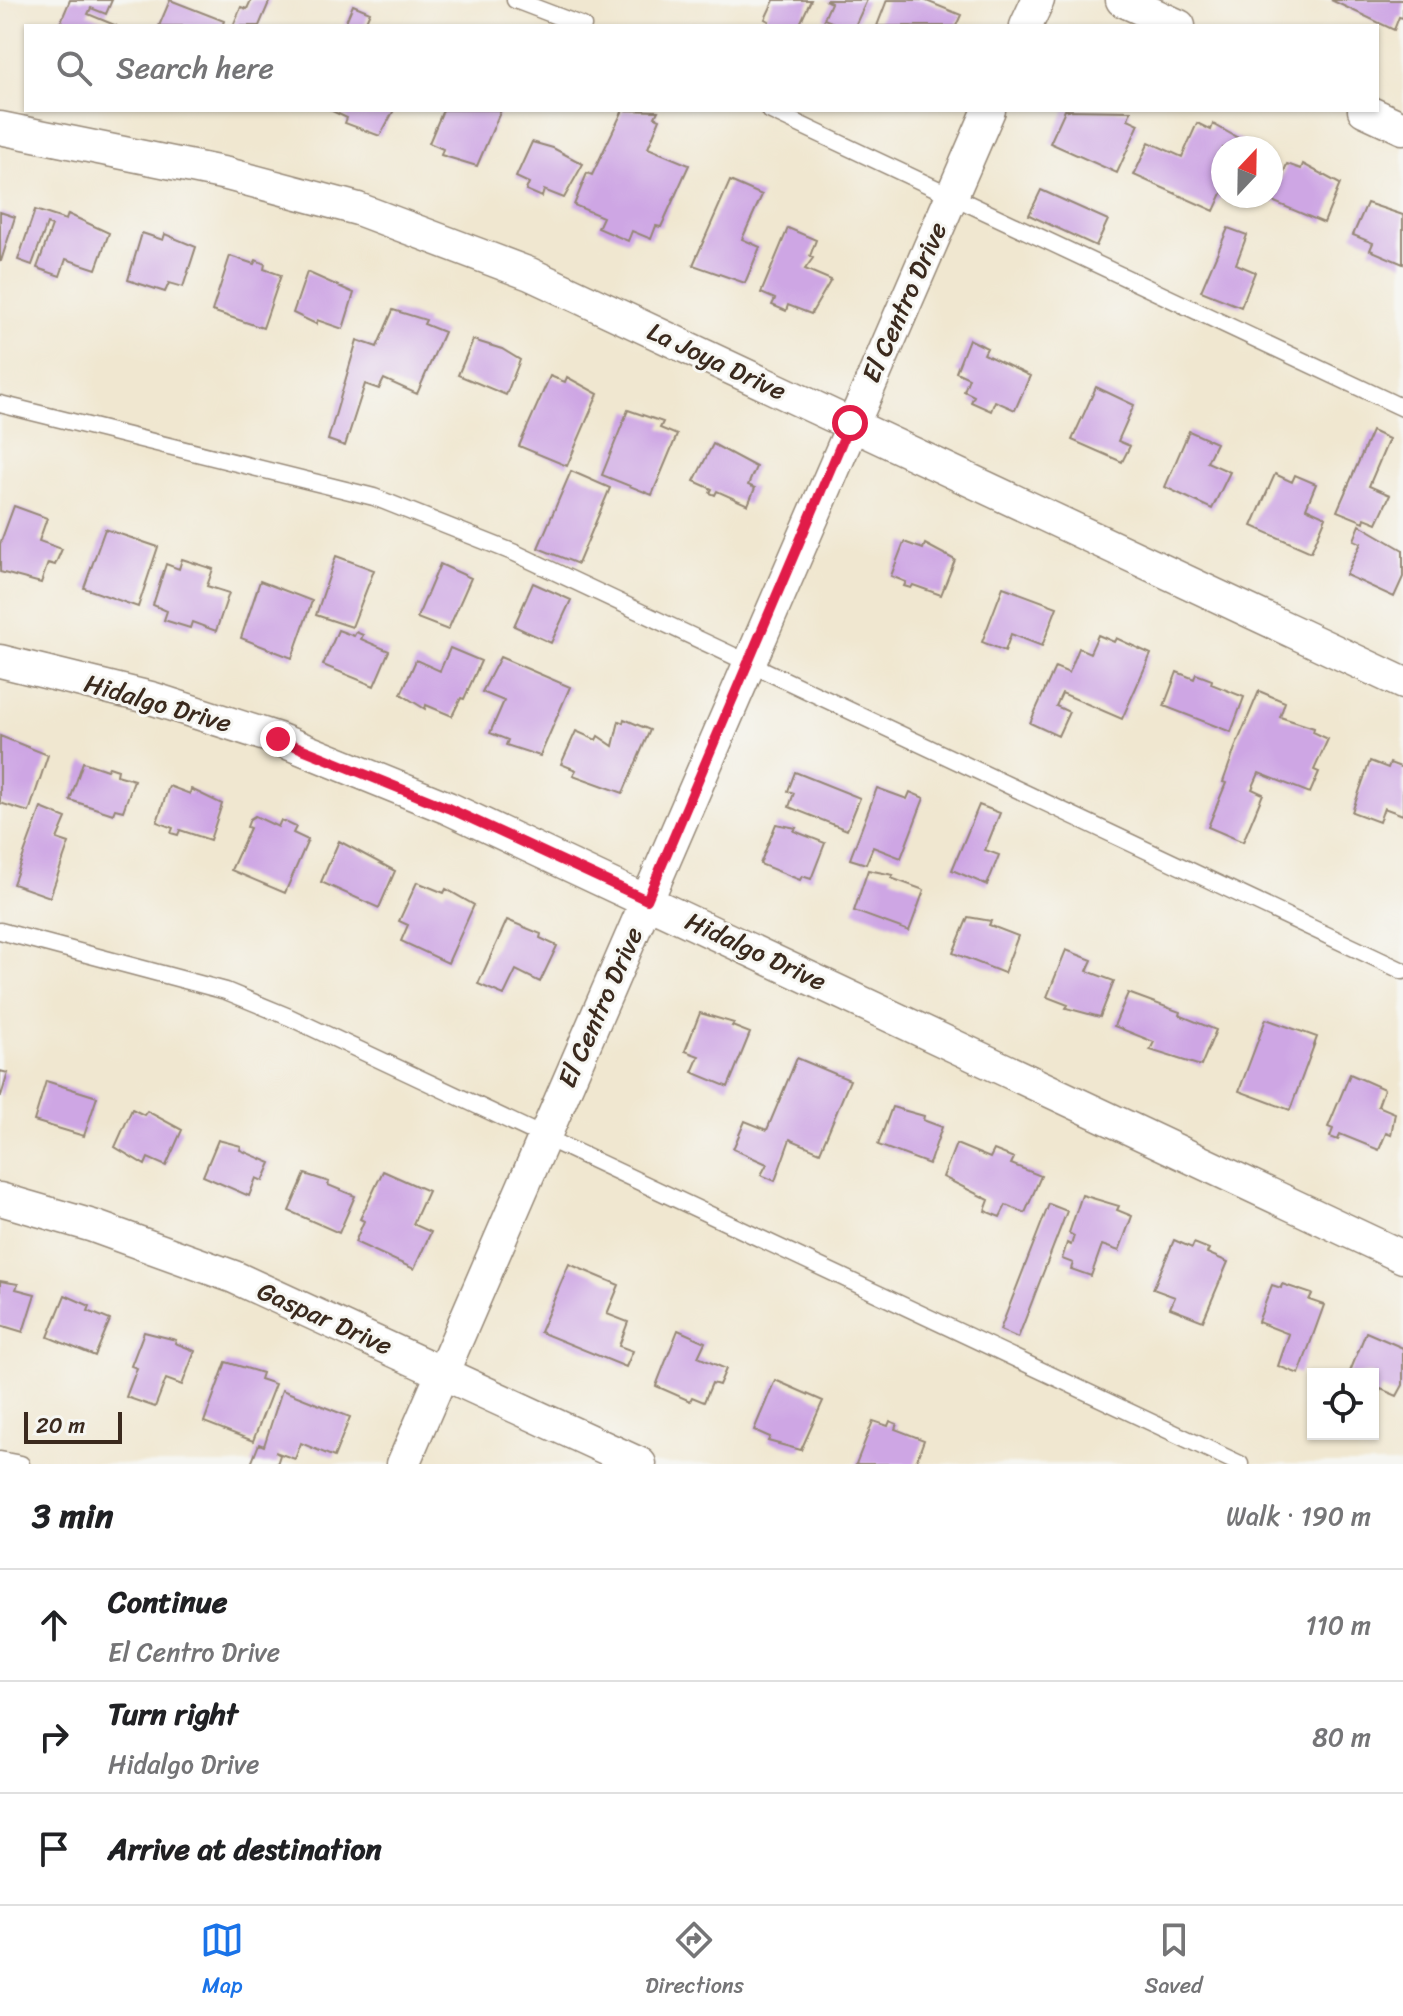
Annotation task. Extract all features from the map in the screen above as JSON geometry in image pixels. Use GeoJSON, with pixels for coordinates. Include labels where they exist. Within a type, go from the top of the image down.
{"type":"FeatureCollection","features":[{"type":"Feature","properties":{"kind":"street"},"geometry":{"type":"LineString","coordinates":[[1027,24],[1038,0]]}},
{"type":"Feature","properties":{"kind":"street"},"geometry":{"type":"LineString","coordinates":[[1122,0],[1175,24]]}},
{"type":"Feature","properties":{"kind":"street","name":"El Centro Drive"},"geometry":{"type":"LineString","coordinates":[[403,1464],[441,1370],[750,662],[850,423],[988,112]]}},
{"type":"Feature","properties":{"kind":"street"},"geometry":{"type":"LineString","coordinates":[[1368,112],[1403,128]]}},
{"type":"Feature","properties":{"kind":"street","name":"La Joya Drive"},"geometry":{"type":"LineString","coordinates":[[0,128],[227,174],[358,209],[530,274],[1403,683]]}},
{"type":"Feature","properties":{"kind":"street","name":"Hidalgo Drive"},"geometry":{"type":"LineString","coordinates":[[0,661],[151,698],[278,739],[448,808],[1403,1257]]}},
{"type":"Feature","properties":{"kind":"street","name":"Gaspar Drive"},"geometry":{"type":"LineString","coordinates":[[0,1199],[93,1226],[234,1277],[640,1464]]}},
{"type":"Feature","properties":{"kind":"lane"},"geometry":{"type":"LineString","coordinates":[[515,0],[578,24]]}},
{"type":"Feature","properties":{"kind":"lane"},"geometry":{"type":"LineString","coordinates":[[773,112],[1403,408]]}},
{"type":"Feature","properties":{"kind":"lane"},"geometry":{"type":"LineString","coordinates":[[0,404],[374,497],[515,553],[1403,971]]}},
{"type":"Feature","properties":{"kind":"lane"},"geometry":{"type":"LineString","coordinates":[[0,931],[226,991],[544,1136],[1240,1464]]}},
{"type":"Feature","properties":{"kind":"lane"},"geometry":{"type":"LineString","coordinates":[[0,1460],[21,1464]]}},
{"type":"Feature","properties":{"kind":"building"},"geometry":{"type":"Polygon","coordinates":[[[70,0],[112,0],[106,14],[91,8],[88,14],[112,24],[60,24],[70,0]]]}},
{"type":"Feature","properties":{"kind":"building"},"geometry":{"type":"Polygon","coordinates":[[[170,0],[224,21],[223,24],[160,24],[170,0]]]}},
{"type":"Feature","properties":{"kind":"building"},"geometry":{"type":"Polygon","coordinates":[[[251,0],[270,0],[260,24],[234,24],[241,7],[247,9],[251,0]]]}},
{"type":"Feature","properties":{"kind":"building"},"geometry":{"type":"Polygon","coordinates":[[[774,0],[811,0],[800,24],[768,24],[769,21],[765,19],[774,0]]]}},
{"type":"Feature","properties":{"kind":"building"},"geometry":{"type":"Polygon","coordinates":[[[825,0],[867,0],[856,24],[836,24],[824,19],[831,3],[825,0]]]}},
{"type":"Feature","properties":{"kind":"building"},"geometry":{"type":"Polygon","coordinates":[[[887,0],[924,0],[961,15],[957,24],[878,24],[887,0]]]}},
{"type":"Feature","properties":{"kind":"building"},"geometry":{"type":"Polygon","coordinates":[[[1331,0],[1403,0],[1403,18],[1399,17],[1394,30],[1331,0]]]}},
{"type":"Feature","properties":{"kind":"building"},"geometry":{"type":"Polygon","coordinates":[[[353,5],[370,12],[365,24],[345,24],[353,5]]]}},
{"type":"Feature","properties":{"kind":"building"},"geometry":{"type":"Polygon","coordinates":[[[334,112],[393,112],[380,136],[345,123],[347,118],[334,112]]]}},
{"type":"Feature","properties":{"kind":"building"},"geometry":{"type":"Polygon","coordinates":[[[442,112],[500,112],[477,166],[441,155],[443,149],[429,143],[442,112]]]}},
{"type":"Feature","properties":{"kind":"building"},"geometry":{"type":"Polygon","coordinates":[[[622,112],[658,112],[655,117],[660,119],[648,148],[689,165],[661,227],[656,226],[651,239],[632,231],[628,241],[598,228],[603,217],[574,205],[587,173],[592,175],[622,112]]]}},
{"type":"Feature","properties":{"kind":"building"},"geometry":{"type":"Polygon","coordinates":[[[1064,112],[1131,112],[1128,119],[1139,124],[1117,173],[1050,143],[1064,112]]]}},
{"type":"Feature","properties":{"kind":"building"},"geometry":{"type":"Polygon","coordinates":[[[1197,123],[1211,130],[1213,124],[1234,136],[1211,136],[1211,208],[1215,208],[1214,211],[1134,175],[1149,142],[1182,157],[1197,123]]]}},
{"type":"Feature","properties":{"kind":"building"},"geometry":{"type":"Polygon","coordinates":[[[532,142],[553,148],[583,164],[564,198],[544,190],[542,197],[526,190],[529,183],[516,177],[532,142]]]}},
{"type":"Feature","properties":{"kind":"building"},"geometry":{"type":"Polygon","coordinates":[[[1287,164],[1301,169],[1303,164],[1340,184],[1324,223],[1283,206],[1283,174],[1287,164]]]}},
{"type":"Feature","properties":{"kind":"building"},"geometry":{"type":"Polygon","coordinates":[[[730,181],[762,195],[742,239],[760,247],[745,283],[693,265],[730,181]]]}},
{"type":"Feature","properties":{"kind":"building"},"geometry":{"type":"Polygon","coordinates":[[[1041,190],[1108,220],[1096,246],[1029,215],[1041,190]]]}},
{"type":"Feature","properties":{"kind":"building"},"geometry":{"type":"Polygon","coordinates":[[[1367,203],[1403,215],[1403,264],[1370,250],[1373,243],[1353,235],[1367,203]]]}},
{"type":"Feature","properties":{"kind":"building"},"geometry":{"type":"Polygon","coordinates":[[[35,210],[66,220],[68,214],[109,233],[96,269],[66,259],[60,276],[37,268],[52,226],[47,224],[32,265],[18,260],[35,210]]]}},
{"type":"Feature","properties":{"kind":"building"},"geometry":{"type":"Polygon","coordinates":[[[0,212],[15,217],[1,261],[0,261],[0,212]]]}},
{"type":"Feature","properties":{"kind":"building"},"geometry":{"type":"Polygon","coordinates":[[[788,228],[816,240],[810,256],[813,258],[805,269],[831,280],[811,314],[788,305],[786,311],[772,305],[775,299],[761,293],[788,228]]]}},
{"type":"Feature","properties":{"kind":"building"},"geometry":{"type":"Polygon","coordinates":[[[1228,228],[1247,235],[1236,264],[1255,272],[1241,307],[1201,291],[1228,228]]]}},
{"type":"Feature","properties":{"kind":"building"},"geometry":{"type":"Polygon","coordinates":[[[142,233],[163,240],[165,234],[196,247],[183,287],[169,283],[165,292],[128,280],[142,233]]]}},
{"type":"Feature","properties":{"kind":"building"},"geometry":{"type":"Polygon","coordinates":[[[230,256],[254,264],[256,260],[265,264],[264,269],[281,275],[263,328],[212,311],[230,256]]]}},
{"type":"Feature","properties":{"kind":"building"},"geometry":{"type":"Polygon","coordinates":[[[307,272],[354,293],[343,329],[317,320],[316,324],[293,313],[307,272]]]}},
{"type":"Feature","properties":{"kind":"building"},"geometry":{"type":"Polygon","coordinates":[[[393,310],[426,320],[424,324],[444,332],[417,394],[384,379],[379,389],[365,384],[345,446],[328,440],[357,340],[377,347],[393,310]]]}},
{"type":"Feature","properties":{"kind":"building"},"geometry":{"type":"Polygon","coordinates":[[[969,339],[987,348],[984,354],[1030,376],[1015,410],[995,401],[991,411],[971,402],[974,396],[964,391],[969,378],[956,372],[969,339]]]}},
{"type":"Feature","properties":{"kind":"building"},"geometry":{"type":"Polygon","coordinates":[[[473,340],[502,349],[520,360],[506,395],[458,375],[473,340]]]}},
{"type":"Feature","properties":{"kind":"building"},"geometry":{"type":"Polygon","coordinates":[[[550,376],[565,382],[567,377],[598,394],[567,466],[519,446],[550,376]]]}},
{"type":"Feature","properties":{"kind":"building"},"geometry":{"type":"Polygon","coordinates":[[[1096,387],[1134,405],[1118,441],[1130,446],[1122,462],[1072,440],[1096,387]]]}},
{"type":"Feature","properties":{"kind":"building"},"geometry":{"type":"Polygon","coordinates":[[[628,410],[663,422],[660,428],[677,435],[652,495],[602,475],[628,410]]]}},
{"type":"Feature","properties":{"kind":"building"},"geometry":{"type":"Polygon","coordinates":[[[1189,431],[1216,443],[1207,462],[1230,472],[1212,509],[1165,487],[1189,431]]]}},
{"type":"Feature","properties":{"kind":"building"},"geometry":{"type":"Polygon","coordinates":[[[1372,431],[1389,439],[1369,486],[1390,495],[1377,523],[1365,518],[1364,522],[1337,511],[1372,431]]]}},
{"type":"Feature","properties":{"kind":"building"},"geometry":{"type":"Polygon","coordinates":[[[713,444],[756,467],[748,485],[755,488],[748,505],[717,491],[715,495],[710,493],[712,489],[694,481],[713,444]]]}},
{"type":"Feature","properties":{"kind":"building"},"geometry":{"type":"Polygon","coordinates":[[[571,471],[610,488],[578,564],[538,548],[571,471]]]}},
{"type":"Feature","properties":{"kind":"building"},"geometry":{"type":"Polygon","coordinates":[[[1275,474],[1292,482],[1295,475],[1316,484],[1306,508],[1326,517],[1311,552],[1252,526],[1275,474]]]}},
{"type":"Feature","properties":{"kind":"building"},"geometry":{"type":"Polygon","coordinates":[[[14,506],[47,518],[39,541],[62,549],[55,565],[48,563],[41,583],[0,572],[0,544],[14,506]]]}},
{"type":"Feature","properties":{"kind":"building"},"geometry":{"type":"Polygon","coordinates":[[[1360,525],[1403,550],[1403,577],[1394,597],[1346,575],[1361,543],[1354,540],[1360,525]]]}},
{"type":"Feature","properties":{"kind":"building"},"geometry":{"type":"Polygon","coordinates":[[[105,529],[158,547],[138,607],[84,588],[105,529]]]}},
{"type":"Feature","properties":{"kind":"building"},"geometry":{"type":"Polygon","coordinates":[[[904,542],[923,549],[925,544],[955,560],[941,595],[913,585],[911,588],[904,586],[906,582],[891,576],[904,542]]]}},
{"type":"Feature","properties":{"kind":"building"},"geometry":{"type":"Polygon","coordinates":[[[336,556],[374,570],[352,627],[316,615],[336,556]]]}},
{"type":"Feature","properties":{"kind":"building"},"geometry":{"type":"Polygon","coordinates":[[[182,559],[213,569],[207,586],[229,593],[216,631],[192,622],[190,628],[164,620],[167,611],[153,605],[166,564],[179,569],[182,559]]]}},
{"type":"Feature","properties":{"kind":"building"},"geometry":{"type":"Polygon","coordinates":[[[440,564],[471,578],[448,630],[417,618],[440,564]]]}},
{"type":"Feature","properties":{"kind":"building"},"geometry":{"type":"Polygon","coordinates":[[[260,581],[312,601],[292,658],[241,638],[260,581]]]}},
{"type":"Feature","properties":{"kind":"building"},"geometry":{"type":"Polygon","coordinates":[[[533,583],[571,600],[551,643],[514,626],[533,583]]]}},
{"type":"Feature","properties":{"kind":"building"},"geometry":{"type":"Polygon","coordinates":[[[1003,587],[1057,607],[1042,646],[1011,634],[1005,651],[982,642],[1003,587]]]}},
{"type":"Feature","properties":{"kind":"building"},"geometry":{"type":"Polygon","coordinates":[[[338,630],[354,636],[356,632],[363,635],[361,639],[389,651],[374,686],[323,665],[338,630]]]}},
{"type":"Feature","properties":{"kind":"building"},"geometry":{"type":"Polygon","coordinates":[[[1098,635],[1114,642],[1116,638],[1151,654],[1122,719],[1062,693],[1056,706],[1069,712],[1058,736],[1030,723],[1055,667],[1069,673],[1079,648],[1090,653],[1098,635]]]}},
{"type":"Feature","properties":{"kind":"building"},"geometry":{"type":"Polygon","coordinates":[[[450,648],[481,661],[464,699],[461,698],[452,716],[426,705],[425,709],[401,694],[416,660],[440,671],[450,648]]]}},
{"type":"Feature","properties":{"kind":"building"},"geometry":{"type":"Polygon","coordinates":[[[500,657],[570,687],[540,756],[506,745],[508,740],[490,733],[504,701],[482,692],[500,657]]]}},
{"type":"Feature","properties":{"kind":"building"},"geometry":{"type":"Polygon","coordinates":[[[1177,672],[1194,679],[1196,674],[1212,680],[1211,684],[1244,697],[1231,732],[1164,706],[1177,672]]]}},
{"type":"Feature","properties":{"kind":"building"},"geometry":{"type":"Polygon","coordinates":[[[1259,691],[1285,702],[1280,717],[1314,728],[1313,732],[1328,739],[1314,770],[1319,772],[1310,793],[1259,773],[1252,789],[1263,794],[1243,842],[1208,827],[1226,783],[1223,782],[1235,748],[1259,691]]]}},
{"type":"Feature","properties":{"kind":"building"},"geometry":{"type":"Polygon","coordinates":[[[624,719],[650,730],[623,793],[573,775],[576,770],[561,764],[576,731],[596,740],[598,736],[613,746],[619,721],[623,723],[624,719]]]}},
{"type":"Feature","properties":{"kind":"building"},"geometry":{"type":"Polygon","coordinates":[[[0,736],[48,755],[29,812],[0,803],[0,736]]]}},
{"type":"Feature","properties":{"kind":"building"},"geometry":{"type":"Polygon","coordinates":[[[1370,761],[1388,768],[1390,763],[1403,768],[1403,815],[1384,808],[1379,822],[1352,812],[1370,761]]]}},
{"type":"Feature","properties":{"kind":"building"},"geometry":{"type":"Polygon","coordinates":[[[83,762],[107,770],[109,767],[118,770],[117,775],[134,780],[123,811],[115,809],[113,814],[70,800],[83,762]]]}},
{"type":"Feature","properties":{"kind":"building"},"geometry":{"type":"Polygon","coordinates":[[[795,772],[860,798],[847,830],[789,807],[794,793],[788,791],[795,772]]]}},
{"type":"Feature","properties":{"kind":"building"},"geometry":{"type":"Polygon","coordinates":[[[169,786],[190,794],[191,789],[222,804],[210,840],[180,830],[178,835],[171,833],[173,828],[157,822],[169,786]]]}},
{"type":"Feature","properties":{"kind":"building"},"geometry":{"type":"Polygon","coordinates":[[[877,788],[907,799],[910,792],[924,798],[901,858],[873,847],[866,864],[850,859],[877,788]]]}},
{"type":"Feature","properties":{"kind":"building"},"geometry":{"type":"Polygon","coordinates":[[[979,805],[1000,813],[985,850],[999,855],[987,885],[952,870],[979,805]]]}},
{"type":"Feature","properties":{"kind":"building"},"geometry":{"type":"Polygon","coordinates":[[[41,808],[66,818],[57,839],[69,843],[50,897],[13,884],[41,808]]]}},
{"type":"Feature","properties":{"kind":"building"},"geometry":{"type":"Polygon","coordinates":[[[255,816],[278,827],[281,820],[296,827],[293,833],[308,840],[285,893],[231,870],[250,828],[247,827],[250,819],[255,816]]]}},
{"type":"Feature","properties":{"kind":"building"},"geometry":{"type":"Polygon","coordinates":[[[776,824],[796,828],[794,831],[825,843],[811,879],[802,876],[800,880],[760,864],[776,824]]]}},
{"type":"Feature","properties":{"kind":"building"},"geometry":{"type":"Polygon","coordinates":[[[339,841],[395,871],[379,908],[321,882],[339,841]]]}},
{"type":"Feature","properties":{"kind":"building"},"geometry":{"type":"Polygon","coordinates":[[[868,870],[893,875],[891,878],[924,890],[909,931],[854,911],[868,870]]]}},
{"type":"Feature","properties":{"kind":"building"},"geometry":{"type":"Polygon","coordinates":[[[417,882],[444,893],[446,889],[474,905],[448,963],[401,941],[408,925],[399,921],[417,882]]]}},
{"type":"Feature","properties":{"kind":"building"},"geometry":{"type":"Polygon","coordinates":[[[968,917],[991,921],[989,925],[1018,936],[1004,973],[953,953],[968,917]]]}},
{"type":"Feature","properties":{"kind":"building"},"geometry":{"type":"Polygon","coordinates":[[[507,920],[541,934],[540,938],[557,946],[540,982],[516,970],[504,995],[478,984],[507,920]]]}},
{"type":"Feature","properties":{"kind":"building"},"geometry":{"type":"Polygon","coordinates":[[[1066,950],[1092,960],[1087,971],[1114,981],[1100,1017],[1066,1008],[1068,1005],[1047,997],[1066,950]]]}},
{"type":"Feature","properties":{"kind":"building"},"geometry":{"type":"Polygon","coordinates":[[[1128,993],[1180,1012],[1179,1015],[1216,1030],[1201,1066],[1150,1050],[1154,1042],[1114,1026],[1128,993]]]}},
{"type":"Feature","properties":{"kind":"building"},"geometry":{"type":"Polygon","coordinates":[[[700,1013],[734,1023],[732,1026],[750,1033],[728,1087],[692,1072],[699,1056],[685,1051],[700,1013]]]}},
{"type":"Feature","properties":{"kind":"building"},"geometry":{"type":"Polygon","coordinates":[[[1266,1019],[1317,1037],[1290,1110],[1239,1091],[1266,1019]]]}},
{"type":"Feature","properties":{"kind":"building"},"geometry":{"type":"Polygon","coordinates":[[[797,1058],[850,1080],[820,1152],[790,1139],[775,1181],[761,1175],[767,1164],[733,1149],[745,1121],[767,1130],[797,1058]]]}},
{"type":"Feature","properties":{"kind":"building"},"geometry":{"type":"Polygon","coordinates":[[[0,1071],[8,1073],[1,1096],[0,1096],[0,1071]]]}},
{"type":"Feature","properties":{"kind":"building"},"geometry":{"type":"Polygon","coordinates":[[[1350,1074],[1384,1089],[1378,1106],[1395,1113],[1391,1135],[1386,1133],[1379,1150],[1340,1134],[1338,1140],[1330,1137],[1333,1129],[1328,1127],[1350,1074]]]}},
{"type":"Feature","properties":{"kind":"building"},"geometry":{"type":"Polygon","coordinates":[[[46,1081],[97,1097],[84,1136],[34,1121],[46,1081]]]}},
{"type":"Feature","properties":{"kind":"building"},"geometry":{"type":"Polygon","coordinates":[[[892,1107],[924,1116],[923,1120],[942,1127],[929,1164],[878,1145],[892,1107]]]}},
{"type":"Feature","properties":{"kind":"building"},"geometry":{"type":"Polygon","coordinates":[[[132,1109],[144,1115],[147,1111],[182,1130],[166,1166],[148,1158],[145,1165],[115,1147],[132,1109]]]}},
{"type":"Feature","properties":{"kind":"building"},"geometry":{"type":"Polygon","coordinates":[[[218,1140],[241,1146],[240,1150],[271,1163],[263,1181],[256,1178],[249,1196],[203,1176],[218,1140]]]}},
{"type":"Feature","properties":{"kind":"building"},"geometry":{"type":"Polygon","coordinates":[[[956,1144],[990,1158],[994,1150],[1014,1158],[1011,1164],[1041,1176],[1025,1213],[1006,1205],[1000,1217],[985,1211],[989,1200],[943,1177],[956,1144]]]}},
{"type":"Feature","properties":{"kind":"building"},"geometry":{"type":"Polygon","coordinates":[[[383,1171],[428,1191],[413,1224],[431,1232],[414,1269],[355,1242],[364,1221],[360,1219],[383,1171]]]}},
{"type":"Feature","properties":{"kind":"building"},"geometry":{"type":"Polygon","coordinates":[[[305,1174],[355,1196],[339,1233],[289,1211],[305,1174]]]}},
{"type":"Feature","properties":{"kind":"building"},"geometry":{"type":"Polygon","coordinates":[[[1082,1195],[1119,1206],[1117,1210],[1132,1216],[1119,1251],[1102,1245],[1091,1276],[1071,1269],[1073,1263],[1062,1259],[1067,1243],[1071,1245],[1074,1236],[1069,1233],[1082,1195]]]}},
{"type":"Feature","properties":{"kind":"building"},"geometry":{"type":"Polygon","coordinates":[[[1049,1204],[1067,1211],[1018,1338],[1000,1330],[1049,1204]]]}},
{"type":"Feature","properties":{"kind":"building"},"geometry":{"type":"Polygon","coordinates":[[[1174,1240],[1192,1248],[1194,1243],[1209,1249],[1207,1253],[1228,1262],[1203,1321],[1170,1308],[1175,1297],[1153,1289],[1174,1240]]]}},
{"type":"Feature","properties":{"kind":"building"},"geometry":{"type":"Polygon","coordinates":[[[569,1264],[619,1285],[607,1314],[628,1322],[619,1346],[633,1351],[626,1367],[540,1332],[569,1264]]]}},
{"type":"Feature","properties":{"kind":"building"},"geometry":{"type":"Polygon","coordinates":[[[0,1281],[18,1284],[16,1289],[35,1294],[23,1332],[0,1325],[0,1281]]]}},
{"type":"Feature","properties":{"kind":"building"},"geometry":{"type":"Polygon","coordinates":[[[1282,1284],[1312,1294],[1309,1300],[1324,1305],[1299,1374],[1278,1366],[1289,1334],[1258,1322],[1272,1285],[1281,1288],[1282,1284]]]}},
{"type":"Feature","properties":{"kind":"building"},"geometry":{"type":"Polygon","coordinates":[[[65,1295],[90,1306],[88,1311],[110,1320],[95,1356],[48,1337],[65,1295]]]}},
{"type":"Feature","properties":{"kind":"building"},"geometry":{"type":"Polygon","coordinates":[[[678,1330],[705,1342],[698,1357],[726,1369],[719,1385],[712,1383],[704,1402],[692,1397],[690,1401],[656,1386],[678,1330]]]}},
{"type":"Feature","properties":{"kind":"building"},"geometry":{"type":"Polygon","coordinates":[[[144,1332],[176,1340],[175,1343],[195,1351],[182,1385],[166,1379],[155,1407],[126,1397],[137,1368],[131,1366],[144,1332]]]}},
{"type":"Feature","properties":{"kind":"building"},"geometry":{"type":"Polygon","coordinates":[[[1366,1332],[1403,1348],[1403,1385],[1397,1396],[1381,1389],[1379,1393],[1379,1368],[1351,1368],[1366,1332]]]}},
{"type":"Feature","properties":{"kind":"building"},"geometry":{"type":"Polygon","coordinates":[[[226,1362],[262,1373],[260,1379],[275,1384],[253,1441],[204,1422],[226,1362]]]}},
{"type":"Feature","properties":{"kind":"building"},"geometry":{"type":"Polygon","coordinates":[[[775,1380],[823,1401],[801,1450],[768,1441],[770,1437],[754,1430],[775,1380]]]}},
{"type":"Feature","properties":{"kind":"building"},"geometry":{"type":"Polygon","coordinates":[[[282,1390],[350,1417],[334,1457],[301,1443],[295,1459],[275,1452],[280,1455],[277,1464],[251,1464],[259,1444],[264,1446],[282,1390]]]}},
{"type":"Feature","properties":{"kind":"building"},"geometry":{"type":"Polygon","coordinates":[[[873,1421],[888,1426],[890,1421],[897,1424],[895,1429],[924,1440],[915,1464],[856,1464],[873,1421]]]}},
{"type":"Feature","properties":{"kind":"route"},"geometry":{"type":"LineString","coordinates":[[278,739],[448,808],[647,900],[850,423]]}}]}
